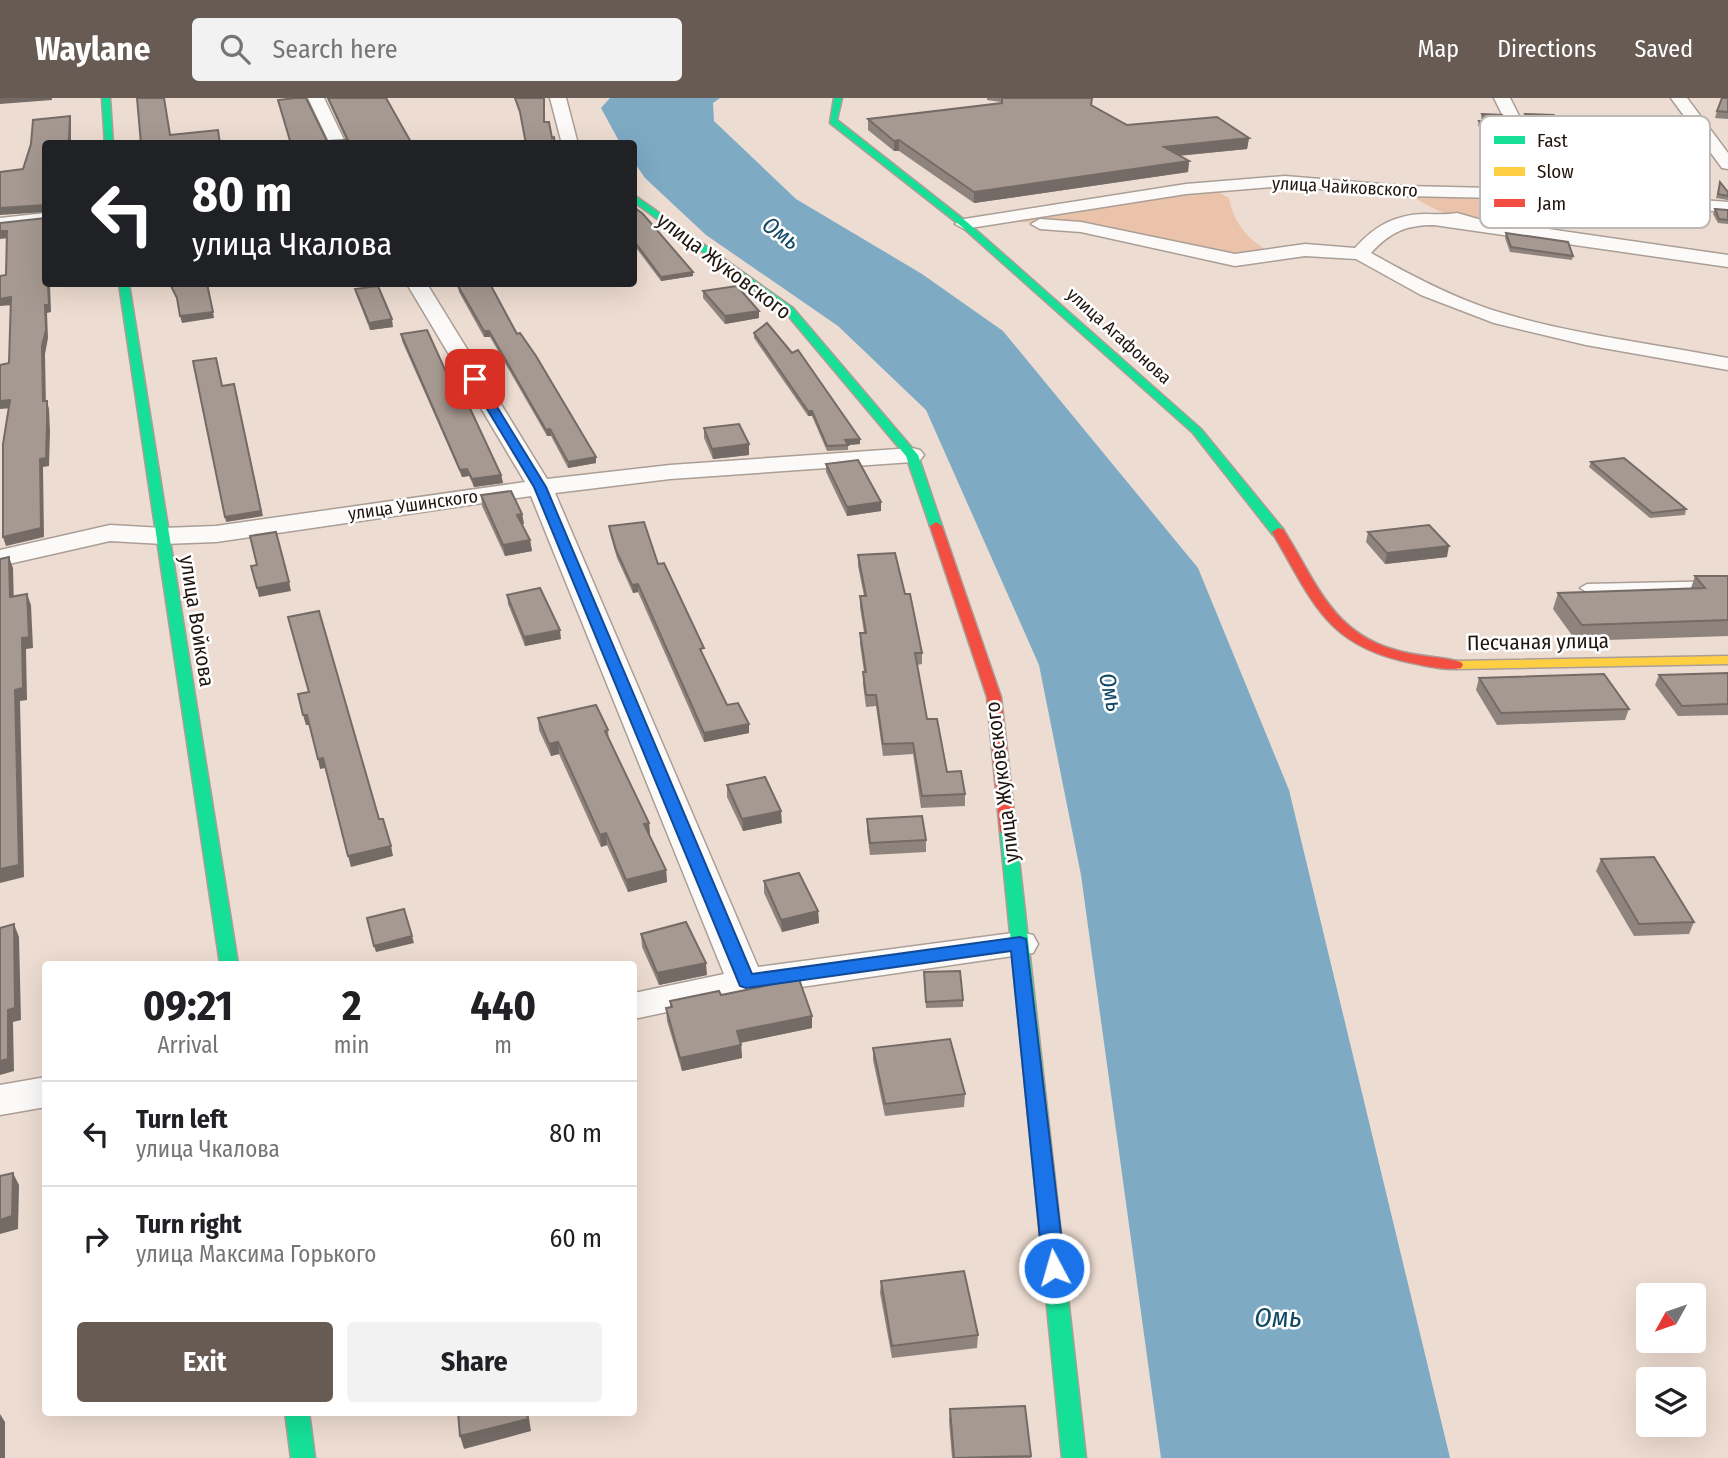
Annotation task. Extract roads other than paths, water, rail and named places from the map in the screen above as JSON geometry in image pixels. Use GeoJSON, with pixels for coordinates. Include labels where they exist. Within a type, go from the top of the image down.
{"type":"FeatureCollection","features":[{"type":"Feature","properties":{"kind":"street"},"geometry":{"type":"LineString","coordinates":[[106,98],[109,140]]}},
{"type":"Feature","properties":{"kind":"street"},"geometry":{"type":"LineString","coordinates":[[316,98],[336,140]]}},
{"type":"Feature","properties":{"kind":"street"},"geometry":{"type":"LineString","coordinates":[[558,98],[569,140]]}},
{"type":"Feature","properties":{"kind":"street","name":"улица Агафонова"},"geometry":{"type":"LineString","coordinates":[[838,98],[833,121],[968,223],[1198,432],[1278,533],[1330,617],[1354,636]]}},
{"type":"Feature","properties":{"kind":"street"},"geometry":{"type":"LineString","coordinates":[[1502,98],[1511,116]]}},
{"type":"Feature","properties":{"kind":"street"},"geometry":{"type":"LineString","coordinates":[[1679,98],[1692,116]]}},
{"type":"Feature","properties":{"kind":"street"},"geometry":{"type":"LineString","coordinates":[[1710,140],[1728,164]]}},
{"type":"Feature","properties":{"kind":"street","name":"улица Чайковского"},"geometry":{"type":"LineString","coordinates":[[968,223],[1186,189],[1285,181],[1404,191],[1480,193]]}},
{"type":"Feature","properties":{"kind":"street"},"geometry":{"type":"LineString","coordinates":[[1404,191],[1426,208],[1475,224]]}},
{"type":"Feature","properties":{"kind":"street","name":"улица Жуковского"},"geometry":{"type":"LineString","coordinates":[[637,200],[789,310],[912,455],[993,697],[1074,1458]]}},
{"type":"Feature","properties":{"kind":"street","name":"улица Чайковского"},"geometry":{"type":"LineString","coordinates":[[1710,209],[1728,207]]}},
{"type":"Feature","properties":{"kind":"street"},"geometry":{"type":"LineString","coordinates":[[1360,254],[1378,235],[1392,226],[1425,216],[1426,208]]}},
{"type":"Feature","properties":{"kind":"street"},"geometry":{"type":"LineString","coordinates":[[0,223],[42,218]]}},
{"type":"Feature","properties":{"kind":"street"},"geometry":{"type":"LineString","coordinates":[[1392,226],[1436,219],[1480,225]]}},
{"type":"Feature","properties":{"kind":"street"},"geometry":{"type":"LineString","coordinates":[[968,223],[1070,225],[1235,260],[1305,250],[1360,254],[1445,298],[1500,318],[1563,333],[1728,364]]}},
{"type":"Feature","properties":{"kind":"street"},"geometry":{"type":"LineString","coordinates":[[1509,228],[1679,248],[1728,261]]}},
{"type":"Feature","properties":{"kind":"street","name":"улица Войкова"},"geometry":{"type":"LineString","coordinates":[[124,287],[229,961]]}},
{"type":"Feature","properties":{"kind":"street"},"geometry":{"type":"LineString","coordinates":[[419,287],[540,487],[746,982]]}},
{"type":"Feature","properties":{"kind":"street","name":"улица Ушинского"},"geometry":{"type":"LineString","coordinates":[[0,558],[110,533],[163,536],[216,534],[540,487],[670,472],[912,455]]}},
{"type":"Feature","properties":{"kind":"street","name":"Песчаная улица"},"geometry":{"type":"LineString","coordinates":[[1354,636],[1388,653],[1460,665],[1728,660]]}},
{"type":"Feature","properties":{"kind":"street"},"geometry":{"type":"LineString","coordinates":[[637,1005],[746,982],[1020,944]]}},
{"type":"Feature","properties":{"kind":"street"},"geometry":{"type":"LineString","coordinates":[[0,1100],[42,1093]]}},
{"type":"Feature","properties":{"kind":"street"},"geometry":{"type":"LineString","coordinates":[[298,1416],[303,1458]]}},
{"type":"Feature","properties":{"kind":"lane"},"geometry":{"type":"LineString","coordinates":[[1587,588],[1728,585]]}},
{"type":"Feature","properties":{"kind":"water","name":"Омь"},"geometry":{"type":"Polygon","coordinates":[[[610,98],[720,98],[713,103],[714,121],[796,199],[922,274],[1003,331],[1198,568],[1289,790],[1450,1458],[1161,1458],[1081,875],[1039,665],[926,410],[838,326],[706,235],[645,178],[637,166],[637,140],[618,140],[601,108],[610,98]]]}}]}
